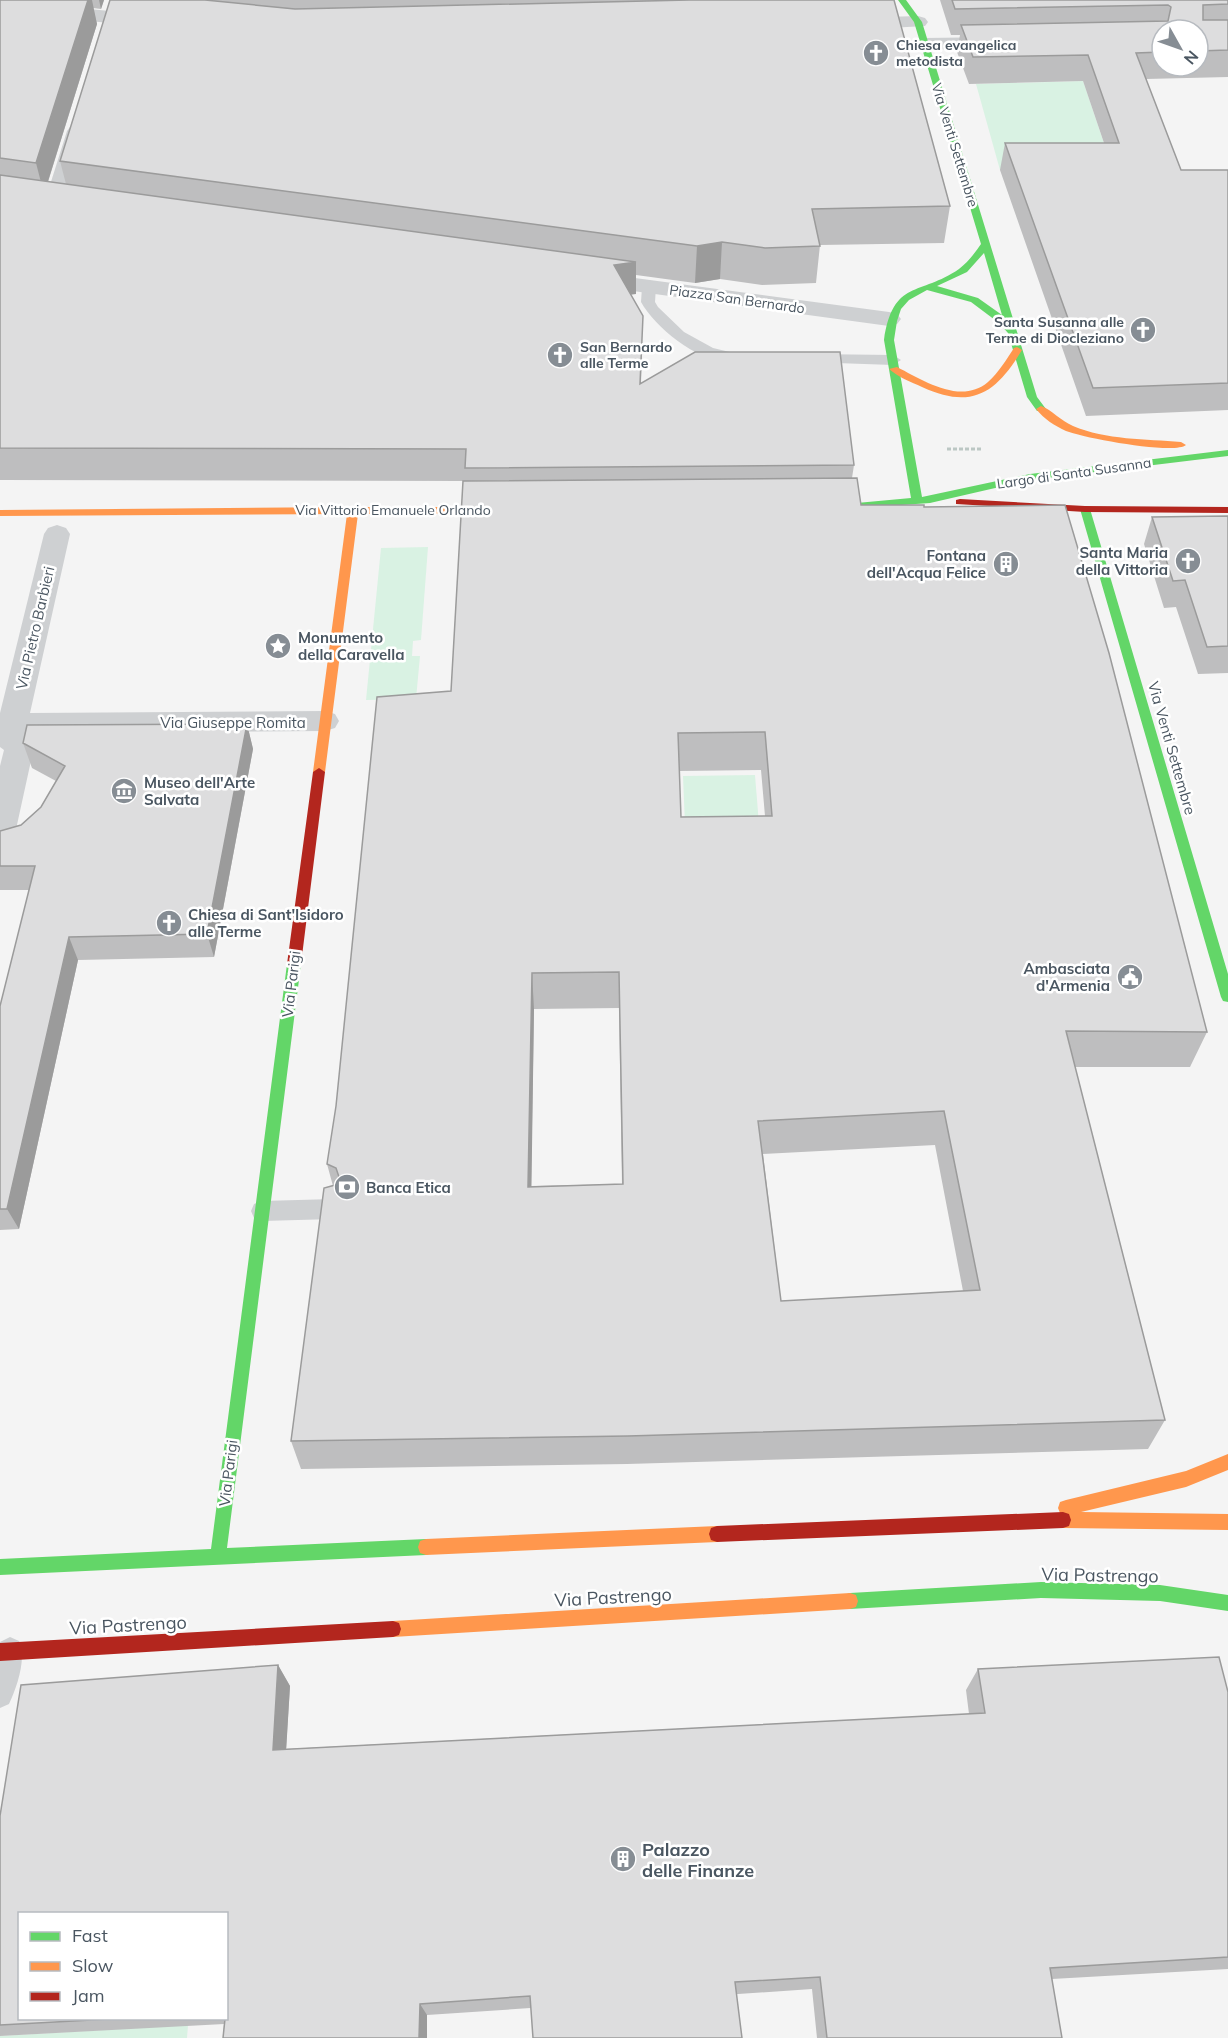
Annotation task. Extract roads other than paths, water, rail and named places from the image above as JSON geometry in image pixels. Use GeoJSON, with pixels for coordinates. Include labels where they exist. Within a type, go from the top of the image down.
{"type":"FeatureCollection","features":[{"type":"Feature","properties":{"kind":"main road"},"geometry":{"type":"LineString","coordinates":[[902,0],[918,22]]}},
{"type":"Feature","properties":{"kind":"main road"},"geometry":{"type":"LineString","coordinates":[[917,0],[918,22],[924,44]]}},
{"type":"Feature","properties":{"kind":"main road","name":"Via Venti Settembre"},"geometry":{"type":"LineString","coordinates":[[924,44],[985,245]]}},
{"type":"Feature","properties":{"kind":"main road"},"geometry":{"type":"LineString","coordinates":[[823,508],[924,501],[906,441],[889,340],[889,319],[903,299],[966,269],[985,245]]}},
{"type":"Feature","properties":{"kind":"main road"},"geometry":{"type":"LineString","coordinates":[[893,365],[938,390],[975,395],[984,393],[999,382],[1010,369],[1017,350],[1014,335],[985,245]]}},
{"type":"Feature","properties":{"kind":"main road"},"geometry":{"type":"LineString","coordinates":[[927,287],[963,294],[984,303],[998,314],[1014,335]]}},
{"type":"Feature","properties":{"kind":"main road","name":"Largo di Santa Susanna"},"geometry":{"type":"LineString","coordinates":[[1017,350],[1032,397],[1044,415],[1064,427],[1085,434],[1228,452]]}},
{"type":"Feature","properties":{"kind":"main road","name":"Largo di Santa Susanna"},"geometry":{"type":"LineString","coordinates":[[924,501],[1030,477],[1228,452]]}},
{"type":"Feature","properties":{"kind":"main road","name":"Largo di Santa Susanna"},"geometry":{"type":"LineString","coordinates":[[924,501],[1085,509],[1228,510]]}},
{"type":"Feature","properties":{"kind":"main road","name":"Via Venti Settembre"},"geometry":{"type":"LineString","coordinates":[[1085,509],[1228,997]]}},
{"type":"Feature","properties":{"kind":"main road","name":"Via Giuseppe Romita"},"geometry":{"type":"LineString","coordinates":[[325,721],[345,530],[353,510]]}},
{"type":"Feature","properties":{"kind":"main road","name":"Via Vittorio Emanuele Orlando"},"geometry":{"type":"LineString","coordinates":[[0,513],[521,510]]}},
{"type":"Feature","properties":{"kind":"main road","name":"Via Parigi"},"geometry":{"type":"LineString","coordinates":[[218,1557],[325,721]]}},
{"type":"Feature","properties":{"kind":"main road"},"geometry":{"type":"LineString","coordinates":[[1021,1520],[1186,1479],[1228,1462]]}},
{"type":"Feature","properties":{"kind":"main road"},"geometry":{"type":"LineString","coordinates":[[0,1567],[1021,1520],[1228,1522]]}},
{"type":"Feature","properties":{"kind":"main road","name":"Via Pastrengo"},"geometry":{"type":"LineString","coordinates":[[5,1651],[1041,1590],[1160,1593],[1228,1603]]}},
{"type":"Feature","properties":{"kind":"street"},"geometry":{"type":"LineString","coordinates":[[0,6],[114,8],[169,23]]}},
{"type":"Feature","properties":{"kind":"street"},"geometry":{"type":"LineString","coordinates":[[104,39],[114,8]]}},
{"type":"Feature","properties":{"kind":"street"},"geometry":{"type":"LineString","coordinates":[[836,24],[918,22]]}},
{"type":"Feature","properties":{"kind":"street"},"geometry":{"type":"LineString","coordinates":[[924,44],[1019,42]]}},
{"type":"Feature","properties":{"kind":"street"},"geometry":{"type":"LineString","coordinates":[[78,208],[44,203],[81,116]]}},
{"type":"Feature","properties":{"kind":"street"},"geometry":{"type":"LineString","coordinates":[[567,276],[649,287]]}},
{"type":"Feature","properties":{"kind":"street","name":"Piazza San Bernardo"},"geometry":{"type":"LineString","coordinates":[[649,287],[889,319]]}},
{"type":"Feature","properties":{"kind":"street","name":"Via Pietro Barbieri"},"geometry":{"type":"LineString","coordinates":[[6,723],[57,534]]}},
{"type":"Feature","properties":{"kind":"street","name":"Via Giuseppe Romita"},"geometry":{"type":"LineString","coordinates":[[6,723],[325,721]]}},
{"type":"Feature","properties":{"kind":"street"},"geometry":{"type":"LineString","coordinates":[[0,834],[19,747],[9,740],[6,723]]}},
{"type":"Feature","properties":{"kind":"lane","name":"Piazza San Bernardo"},"geometry":{"type":"LineString","coordinates":[[649,287],[648,302],[652,309],[687,343],[716,354],[745,357]]}},
{"type":"Feature","properties":{"kind":"lane"},"geometry":{"type":"LineString","coordinates":[[799,358],[893,365]]}},
{"type":"Feature","properties":{"kind":"lane"},"geometry":{"type":"LineString","coordinates":[[262,1211],[334,1209]]}},
{"type":"Feature","properties":{"kind":"lane"},"geometry":{"type":"LineString","coordinates":[[0,1695],[5,1651]]}},
{"type":"Feature","properties":{"kind":"place","name":"Chiesa evangelica metodista"},"geometry":{"type":"Point","coordinates":[876,53]}},
{"type":"Feature","properties":{"kind":"place","name":"Santa Susanna alle Terme di Diocleziano"},"geometry":{"type":"Point","coordinates":[1143,330]}},
{"type":"Feature","properties":{"kind":"place","name":"San Bernardo alle Terme"},"geometry":{"type":"Point","coordinates":[560,355]}},
{"type":"Feature","properties":{"kind":"place","name":"Santa Maria della Vittoria"},"geometry":{"type":"Point","coordinates":[1188,561]}},
{"type":"Feature","properties":{"kind":"place","name":"Fontana dell'Acqua Felice"},"geometry":{"type":"Point","coordinates":[1006,564]}},
{"type":"Feature","properties":{"kind":"place","name":"Monumento della Caravella"},"geometry":{"type":"Point","coordinates":[278,646]}},
{"type":"Feature","properties":{"kind":"place","name":"Museo dell'Arte Salvata"},"geometry":{"type":"Point","coordinates":[124,791]}},
{"type":"Feature","properties":{"kind":"place","name":"Chiesa di Sant'Isidoro alle Terme"},"geometry":{"type":"Point","coordinates":[169,923]}},
{"type":"Feature","properties":{"kind":"place","name":"Ambasciata d'Armenia"},"geometry":{"type":"Point","coordinates":[1130,977]}},
{"type":"Feature","properties":{"kind":"place","name":"Banca Etica"},"geometry":{"type":"Point","coordinates":[347,1187]}},
{"type":"Feature","properties":{"kind":"place","name":"Palazzo delle Finanze"},"geometry":{"type":"Point","coordinates":[623,1859]}}]}
